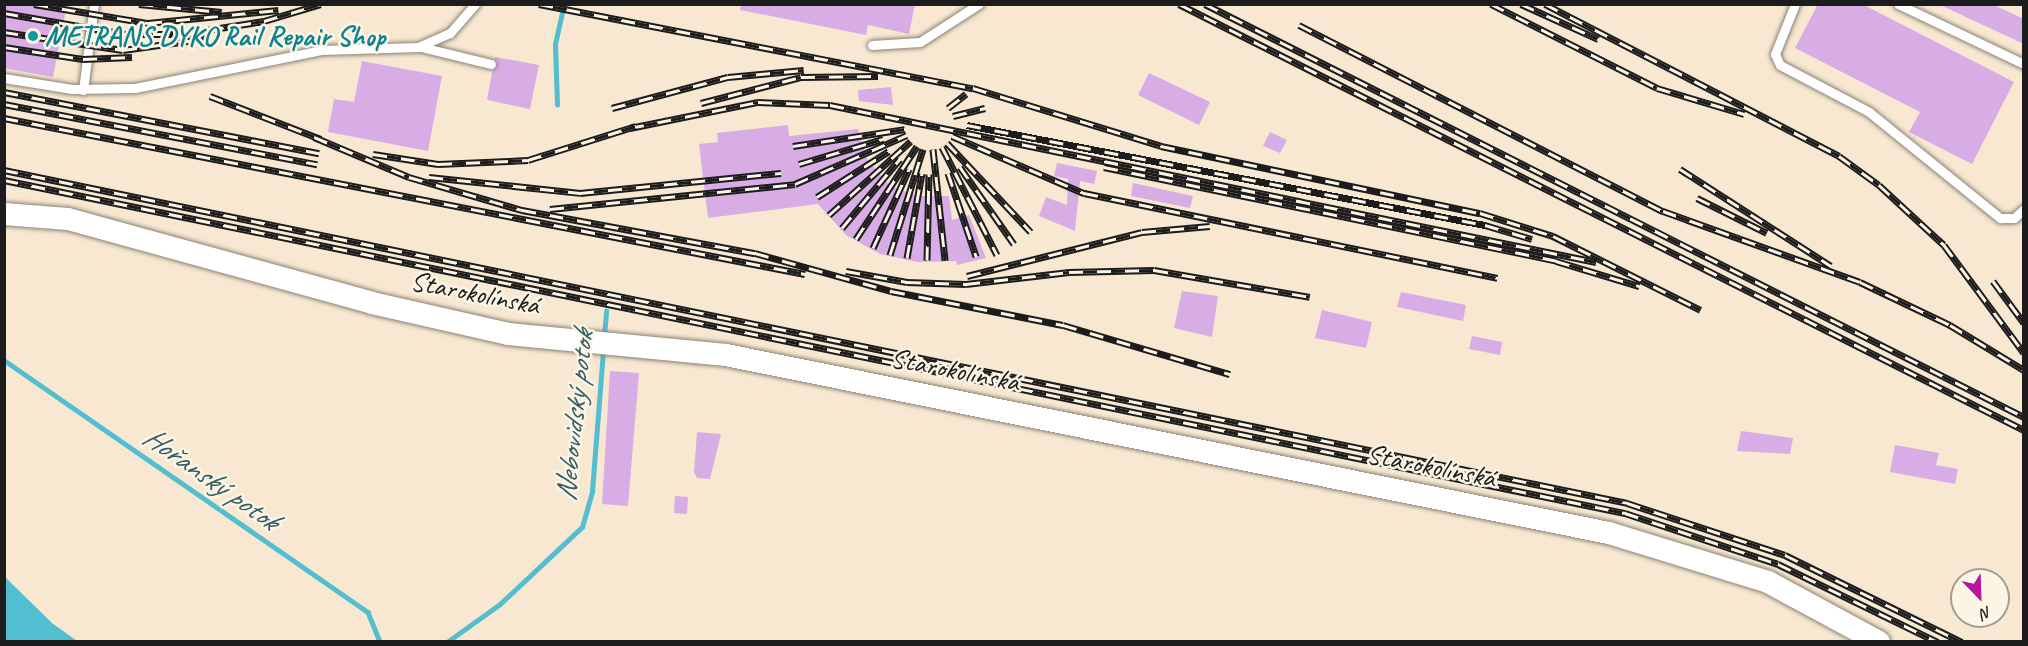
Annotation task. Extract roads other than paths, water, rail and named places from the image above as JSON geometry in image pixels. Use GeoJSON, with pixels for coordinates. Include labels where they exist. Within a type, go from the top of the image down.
{"type":"FeatureCollection","features":[{"type":"Feature","properties":{"kind":"street","name":"Starokolínská"},"geometry":{"type":"LineString","coordinates":[[4,214],[68,219],[444,321],[604,343],[726,355],[1609,533],[1768,582],[1879,642]]}},
{"type":"Feature","properties":{"kind":"lane"},"geometry":{"type":"LineString","coordinates":[[83,90],[94,4]]}},
{"type":"Feature","properties":{"kind":"lane"},"geometry":{"type":"LineString","coordinates":[[418,47],[450,33],[475,4]]}},
{"type":"Feature","properties":{"kind":"lane"},"geometry":{"type":"LineString","coordinates":[[872,45],[920,42],[979,4]]}},
{"type":"Feature","properties":{"kind":"lane"},"geometry":{"type":"LineString","coordinates":[[1795,4],[1775,54],[1780,65],[1869,112],[2000,218],[2014,218],[2024,209]]}},
{"type":"Feature","properties":{"kind":"lane"},"geometry":{"type":"LineString","coordinates":[[1898,4],[2024,64]]}},
{"type":"Feature","properties":{"kind":"lane"},"geometry":{"type":"LineString","coordinates":[[4,78],[83,90],[157,85],[350,46],[418,47],[491,64]]}},
{"type":"Feature","properties":{"kind":"water"},"geometry":{"type":"Polygon","coordinates":[[[5,577],[52,623],[77,641],[5,641],[5,577]]]}},
{"type":"Feature","properties":{"kind":"waterway","name":"Nebovidský potok"},"geometry":{"type":"LineString","coordinates":[[557,105],[555,44],[564,4]]}},
{"type":"Feature","properties":{"kind":"waterway","name":"Nebovidský potok"},"geometry":{"type":"LineString","coordinates":[[604,336],[606,311]]}},
{"type":"Feature","properties":{"kind":"waterway","name":"Nebovidský potok"},"geometry":{"type":"LineString","coordinates":[[447,642],[500,604],[582,527],[592,491],[603,350]]}},
{"type":"Feature","properties":{"kind":"waterway","name":"Hořanský potok"},"geometry":{"type":"LineString","coordinates":[[4,360],[368,612],[380,642]]}},
{"type":"Feature","properties":{"kind":"railway"},"geometry":{"type":"LineString","coordinates":[[34,4],[148,23],[278,10]]}},
{"type":"Feature","properties":{"kind":"railway"},"geometry":{"type":"LineString","coordinates":[[139,4],[222,12]]}},
{"type":"Feature","properties":{"kind":"railway"},"geometry":{"type":"LineString","coordinates":[[4,13],[125,34],[182,34],[264,21],[321,4]]}},
{"type":"Feature","properties":{"kind":"railway"},"geometry":{"type":"LineString","coordinates":[[539,4],[973,88],[1161,146],[1480,213],[1553,236],[1701,310]]}},
{"type":"Feature","properties":{"kind":"railway"},"geometry":{"type":"LineString","coordinates":[[1179,4],[2024,430]]}},
{"type":"Feature","properties":{"kind":"railway"},"geometry":{"type":"LineString","coordinates":[[1205,4],[2024,417]]}},
{"type":"Feature","properties":{"kind":"railway"},"geometry":{"type":"LineString","coordinates":[[1491,4],[1657,88],[1744,114]]}},
{"type":"Feature","properties":{"kind":"railway"},"geometry":{"type":"LineString","coordinates":[[1521,4],[1598,39]]}},
{"type":"Feature","properties":{"kind":"railway"},"geometry":{"type":"LineString","coordinates":[[1545,4],[1839,156],[1879,185],[1944,245],[2024,353]]}},
{"type":"Feature","properties":{"kind":"railway"},"geometry":{"type":"LineString","coordinates":[[1299,25],[1663,211],[1860,282],[1950,325],[2024,370]]}},
{"type":"Feature","properties":{"kind":"railway"},"geometry":{"type":"LineString","coordinates":[[4,32],[123,50],[209,38]]}},
{"type":"Feature","properties":{"kind":"railway"},"geometry":{"type":"LineString","coordinates":[[4,47],[83,59],[132,57]]}},
{"type":"Feature","properties":{"kind":"railway"},"geometry":{"type":"LineString","coordinates":[[612,108],[728,77],[804,70]]}},
{"type":"Feature","properties":{"kind":"railway"},"geometry":{"type":"LineString","coordinates":[[701,103],[801,77],[878,76]]}},
{"type":"Feature","properties":{"kind":"railway"},"geometry":{"type":"LineString","coordinates":[[4,92],[319,153]]}},
{"type":"Feature","properties":{"kind":"railway"},"geometry":{"type":"LineString","coordinates":[[948,108],[966,94]]}},
{"type":"Feature","properties":{"kind":"railway"},"geometry":{"type":"LineString","coordinates":[[210,96],[321,139]]}},
{"type":"Feature","properties":{"kind":"railway"},"geometry":{"type":"LineString","coordinates":[[630,128],[758,102],[830,105],[1596,262]]}},
{"type":"Feature","properties":{"kind":"railway"},"geometry":{"type":"LineString","coordinates":[[4,104],[317,164]]}},
{"type":"Feature","properties":{"kind":"railway"},"geometry":{"type":"LineString","coordinates":[[953,116],[985,108]]}},
{"type":"Feature","properties":{"kind":"railway"},"geometry":{"type":"LineString","coordinates":[[4,118],[805,274]]}},
{"type":"Feature","properties":{"kind":"railway"},"geometry":{"type":"LineString","coordinates":[[967,125],[1485,225],[1532,239]]}},
{"type":"Feature","properties":{"kind":"railway"},"geometry":{"type":"LineString","coordinates":[[373,154],[438,164],[528,160],[636,126]]}},
{"type":"Feature","properties":{"kind":"railway"},"geometry":{"type":"LineString","coordinates":[[793,146],[905,129]]}},
{"type":"Feature","properties":{"kind":"railway"},"geometry":{"type":"LineString","coordinates":[[550,209],[795,184],[907,135]]}},
{"type":"Feature","properties":{"kind":"railway"},"geometry":{"type":"LineString","coordinates":[[952,136],[1084,193],[1497,278]]}},
{"type":"Feature","properties":{"kind":"railway"},"geometry":{"type":"LineString","coordinates":[[314,137],[409,177],[522,210],[755,253],[891,291],[1063,325],[1230,374]]}},
{"type":"Feature","properties":{"kind":"railway"},"geometry":{"type":"LineString","coordinates":[[799,164],[883,139]]}},
{"type":"Feature","properties":{"kind":"railway"},"geometry":{"type":"LineString","coordinates":[[829,215],[911,141]]}},
{"type":"Feature","properties":{"kind":"railway"},"geometry":{"type":"LineString","coordinates":[[947,143],[1031,232]]}},
{"type":"Feature","properties":{"kind":"railway"},"geometry":{"type":"LineString","coordinates":[[856,239],[917,146]]}},
{"type":"Feature","properties":{"kind":"railway"},"geometry":{"type":"LineString","coordinates":[[942,147],[997,255]]}},
{"type":"Feature","properties":{"kind":"railway"},"geometry":{"type":"LineString","coordinates":[[890,255],[923,149]]}},
{"type":"Feature","properties":{"kind":"railway"},"geometry":{"type":"LineString","coordinates":[[933,149],[945,260]]}},
{"type":"Feature","properties":{"kind":"railway"},"geometry":{"type":"LineString","coordinates":[[817,197],[889,151]]}},
{"type":"Feature","properties":{"kind":"railway"},"geometry":{"type":"LineString","coordinates":[[842,228],[900,159]]}},
{"type":"Feature","properties":{"kind":"railway"},"geometry":{"type":"LineString","coordinates":[[960,167],[1014,244]]}},
{"type":"Feature","properties":{"kind":"railway"},"geometry":{"type":"LineString","coordinates":[[1104,167],[1556,261],[1639,286]]}},
{"type":"Feature","properties":{"kind":"railway"},"geometry":{"type":"LineString","coordinates":[[873,248],[909,169]]}},
{"type":"Feature","properties":{"kind":"railway"},"geometry":{"type":"LineString","coordinates":[[1680,169],[1831,266]]}},
{"type":"Feature","properties":{"kind":"railway"},"geometry":{"type":"LineString","coordinates":[[4,170],[1627,503],[1785,555],[1962,642]]}},
{"type":"Feature","properties":{"kind":"railway"},"geometry":{"type":"LineString","coordinates":[[429,177],[580,193],[781,173]]}},
{"type":"Feature","properties":{"kind":"railway"},"geometry":{"type":"LineString","coordinates":[[907,258],[922,173]]}},
{"type":"Feature","properties":{"kind":"railway"},"geometry":{"type":"LineString","coordinates":[[948,173],[976,256]]}},
{"type":"Feature","properties":{"kind":"railway"},"geometry":{"type":"LineString","coordinates":[[927,260],[929,174]]}},
{"type":"Feature","properties":{"kind":"railway"},"geometry":{"type":"LineString","coordinates":[[4,180],[1625,513],[1778,564],[1938,642]]}},
{"type":"Feature","properties":{"kind":"railway"},"geometry":{"type":"LineString","coordinates":[[1697,198],[1767,233]]}},
{"type":"Feature","properties":{"kind":"railway"},"geometry":{"type":"LineString","coordinates":[[967,276],[1142,232],[1210,226]]}},
{"type":"Feature","properties":{"kind":"railway"},"geometry":{"type":"LineString","coordinates":[[846,271],[907,282],[966,284],[1069,272],[1154,270],[1310,297]]}},
{"type":"Feature","properties":{"kind":"railway"},"geometry":{"type":"LineString","coordinates":[[1993,281],[2024,323]]}},
{"type":"Feature","properties":{"kind":"place","name":"METRANS DYKO Rail Repair Shop"},"geometry":{"type":"Point","coordinates":[33,36]}}]}
